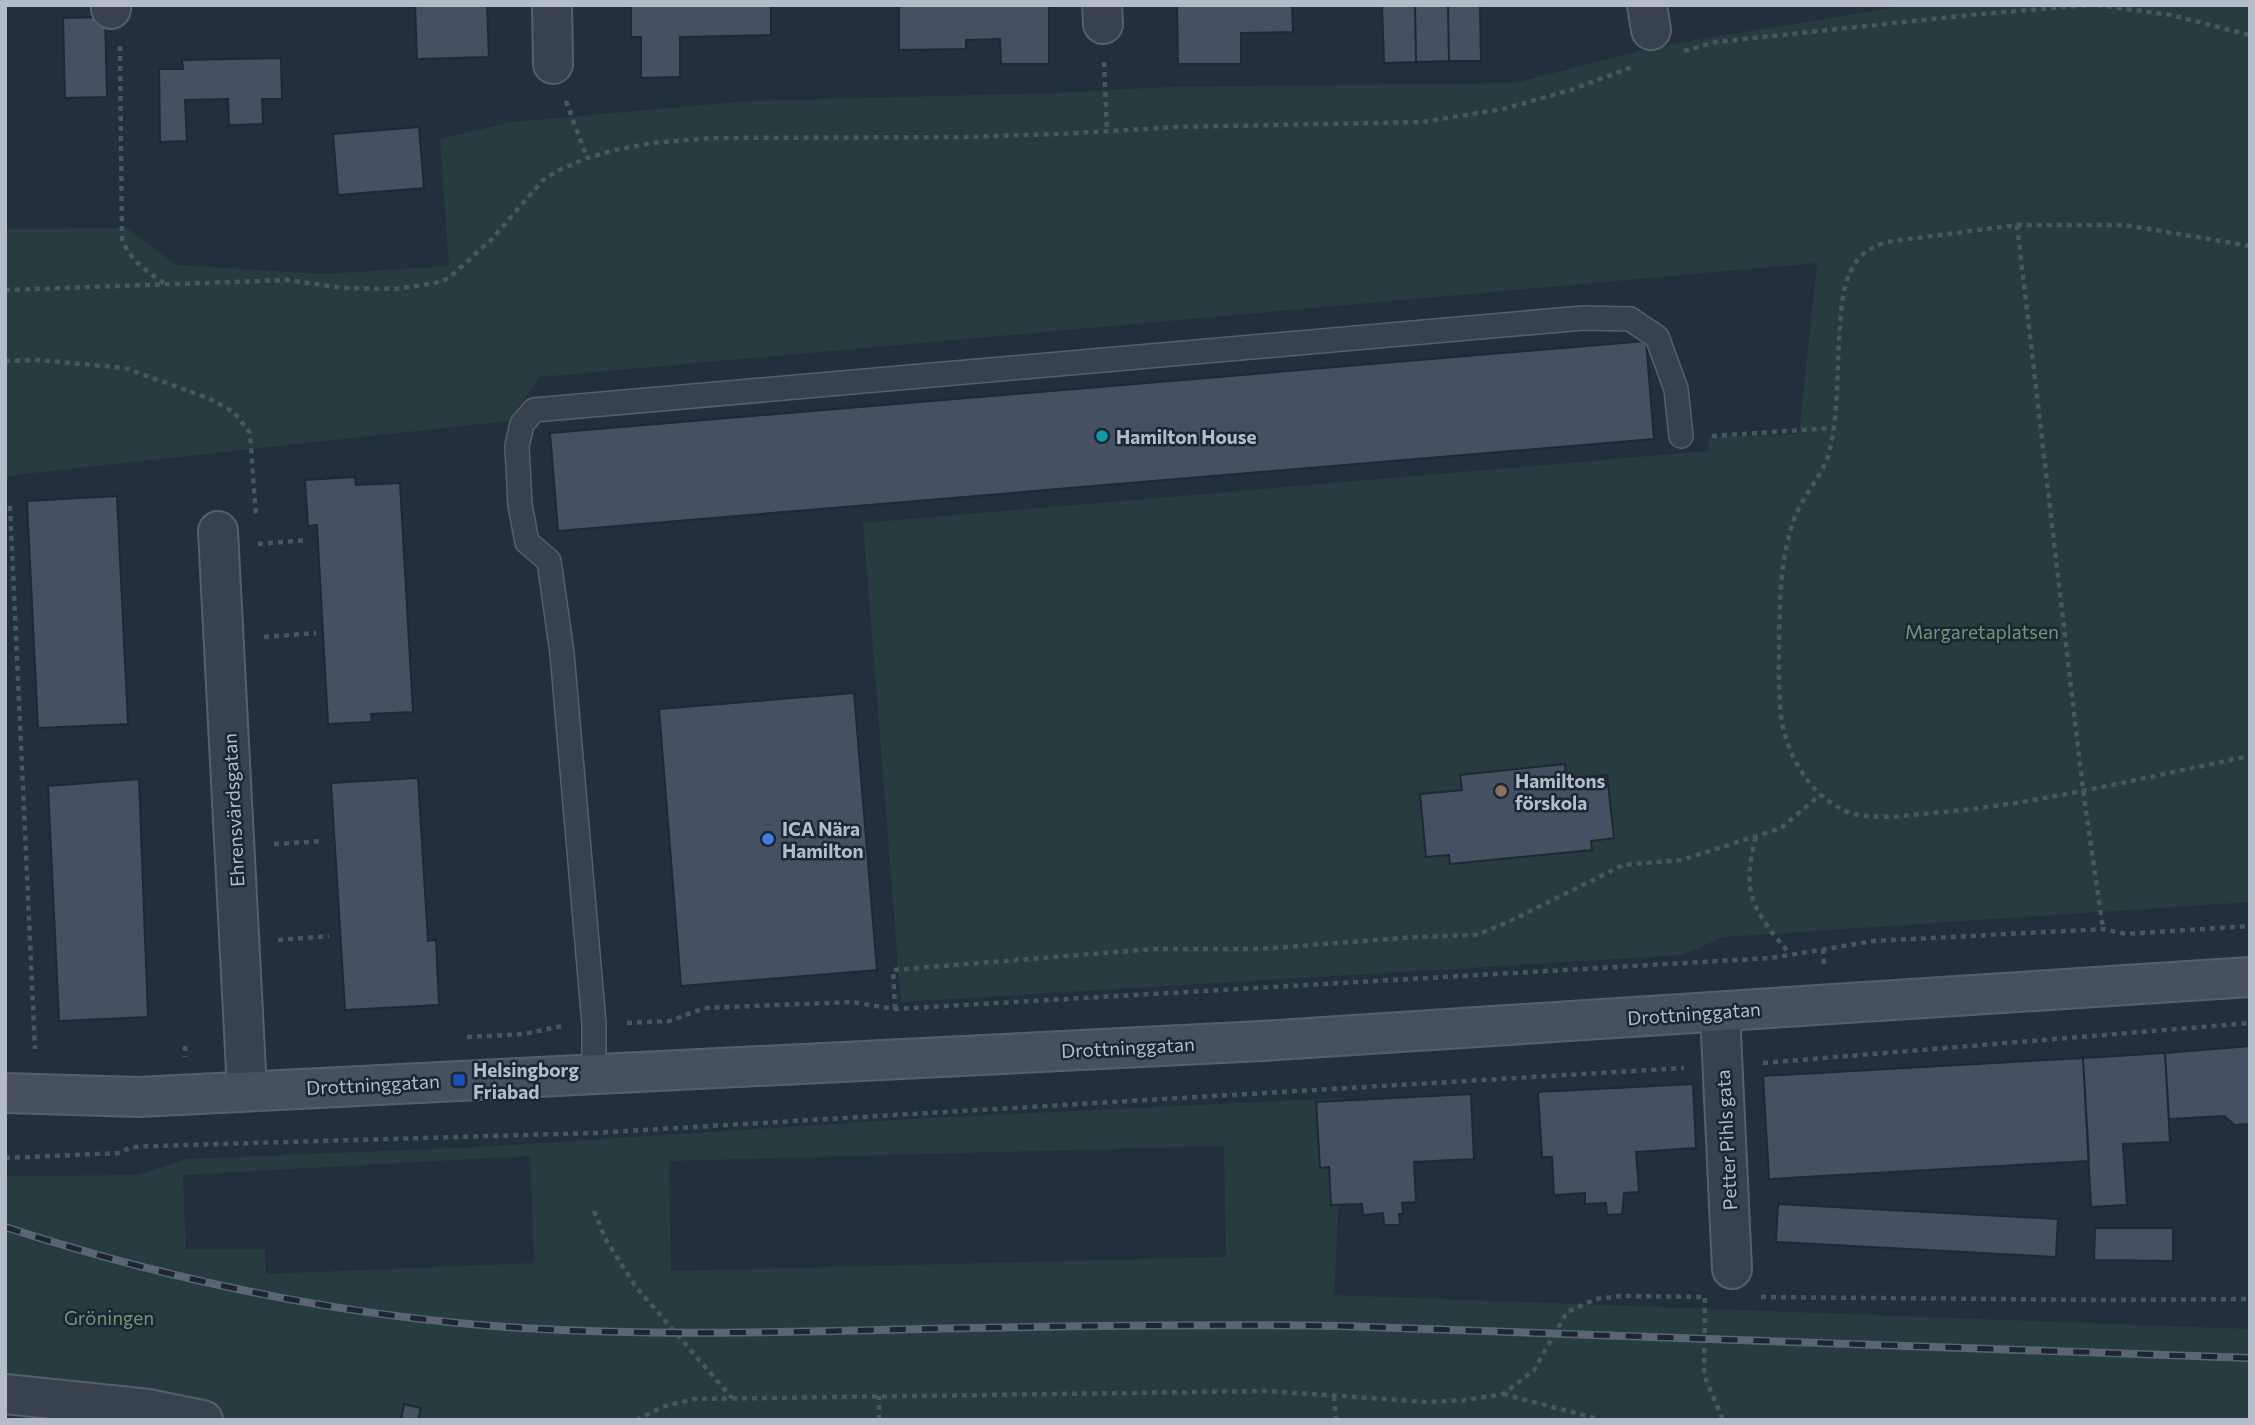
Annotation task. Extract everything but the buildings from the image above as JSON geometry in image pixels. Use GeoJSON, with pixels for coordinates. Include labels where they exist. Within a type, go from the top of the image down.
{"type":"FeatureCollection","features":[{"type":"Feature","properties":{"kind":"street"},"geometry":{"type":"LineString","coordinates":[[552,5],[553,65]]}},
{"type":"Feature","properties":{"kind":"street","name":"Ehrensvärdsgatan"},"geometry":{"type":"LineString","coordinates":[[218,531],[247,1090]]}},
{"type":"Feature","properties":{"kind":"street","name":"Drottninggatan"},"geometry":{"type":"LineString","coordinates":[[5,1093],[138,1097],[1262,1041],[2250,977]]}},
{"type":"Feature","properties":{"kind":"street","name":"Petter Pihls gata"},"geometry":{"type":"LineString","coordinates":[[1720,1012],[1733,1288]]}},
{"type":"Feature","properties":{"kind":"street"},"geometry":{"type":"LineString","coordinates":[[5,1394],[149,1409],[204,1420]]}},
{"type":"Feature","properties":{"kind":"lane"},"geometry":{"type":"LineString","coordinates":[[594,1073],[594,1024],[562,653],[549,561],[527,542],[520,505],[517,446],[522,424],[534,410],[1583,318],[1630,320],[1657,337],[1675,389],[1681,436]]}},
{"type":"Feature","properties":{"kind":"path"},"geometry":{"type":"LineString","coordinates":[[5,290],[288,280],[343,288],[396,289],[435,283],[449,278],[491,240],[543,180],[587,158],[652,143],[712,138],[962,136],[1177,127],[1422,122],[1503,109],[1571,90],[1655,38],[1716,42],[2088,5]]}},
{"type":"Feature","properties":{"kind":"path"},"geometry":{"type":"LineString","coordinates":[[2097,5],[2171,15],[2250,34]]}},
{"type":"Feature","properties":{"kind":"path"},"geometry":{"type":"LineString","coordinates":[[111,7],[120,23],[122,239],[125,249],[135,261],[167,285]]}},
{"type":"Feature","properties":{"kind":"path"},"geometry":{"type":"LineString","coordinates":[[1103,15],[1107,131]]}},
{"type":"Feature","properties":{"kind":"path"},"geometry":{"type":"LineString","coordinates":[[575,126],[587,158]]}},
{"type":"Feature","properties":{"kind":"path"},"geometry":{"type":"LineString","coordinates":[[2250,246],[2124,225],[2017,225],[1886,242],[1869,248],[1856,262],[1841,307],[1834,428],[1830,453],[1822,471],[1806,492],[1795,517],[1781,571],[1779,672],[1783,724],[1791,751],[1805,778],[1820,795],[1840,809],[1856,815],[1888,817],[1993,808],[2250,756]]}},
{"type":"Feature","properties":{"kind":"path"},"geometry":{"type":"LineString","coordinates":[[2017,225],[2083,790],[2103,929]]}},
{"type":"Feature","properties":{"kind":"path"},"geometry":{"type":"LineString","coordinates":[[5,362],[38,360],[125,368],[208,398],[234,412],[250,433],[254,471]]}},
{"type":"Feature","properties":{"kind":"path"},"geometry":{"type":"LineString","coordinates":[[1681,436],[1759,435],[1834,428]]}},
{"type":"Feature","properties":{"kind":"path"},"geometry":{"type":"LineString","coordinates":[[10,506],[35,1049]]}},
{"type":"Feature","properties":{"kind":"path"},"geometry":{"type":"LineString","coordinates":[[257,544],[308,540]]}},
{"type":"Feature","properties":{"kind":"path"},"geometry":{"type":"LineString","coordinates":[[257,637],[316,633]]}},
{"type":"Feature","properties":{"kind":"path"},"geometry":{"type":"LineString","coordinates":[[895,1009],[893,970],[1153,949],[1259,949],[1415,937],[1476,936],[1623,865],[1682,860],[1781,828],[1820,795]]}},
{"type":"Feature","properties":{"kind":"path"},"geometry":{"type":"LineString","coordinates":[[1757,836],[1750,859],[1751,896],[1768,928],[1791,955]]}},
{"type":"Feature","properties":{"kind":"path"},"geometry":{"type":"LineString","coordinates":[[270,845],[324,841]]}},
{"type":"Feature","properties":{"kind":"path"},"geometry":{"type":"LineString","coordinates":[[465,1037],[524,1034],[565,1026],[670,1021],[704,1008],[851,1002],[895,1009],[1743,960],[1874,942],[2103,929],[2126,934],[2250,926]]}},
{"type":"Feature","properties":{"kind":"path"},"geometry":{"type":"LineString","coordinates":[[276,940],[329,936]]}},
{"type":"Feature","properties":{"kind":"path"},"geometry":{"type":"LineString","coordinates":[[5,1158],[120,1153],[131,1147],[593,1133],[1723,1065],[2250,1023]]}},
{"type":"Feature","properties":{"kind":"path"},"geometry":{"type":"LineString","coordinates":[[594,1212],[606,1240],[636,1287],[733,1398]]}},
{"type":"Feature","properties":{"kind":"path"},"geometry":{"type":"LineString","coordinates":[[1503,1394],[1534,1370],[1567,1312],[1596,1299],[1621,1296],[1705,1297],[1733,1288],[2108,1300],[2250,1299]]}},
{"type":"Feature","properties":{"kind":"path"},"geometry":{"type":"LineString","coordinates":[[1705,1297],[1704,1375],[1723,1420]]}},
{"type":"Feature","properties":{"kind":"path"},"geometry":{"type":"LineString","coordinates":[[636,1420],[665,1406],[694,1399],[1268,1391],[1427,1402],[1467,1400],[1503,1394],[1602,1420]]}},
{"type":"Feature","properties":{"kind":"path"},"geometry":{"type":"LineString","coordinates":[[879,1396],[879,1420]]}},
{"type":"Feature","properties":{"kind":"path"},"geometry":{"type":"LineString","coordinates":[[1334,1396],[1336,1420]]}},
{"type":"Feature","properties":{"kind":"green space","name":"Margaretaplatsen"},"geometry":{"type":"Polygon","coordinates":[[[1907,5],[2250,5],[2250,902],[1724,937],[1682,955],[901,1002],[863,523],[1709,451],[1709,437],[1799,434],[1817,263],[540,377],[508,421],[5,478],[5,229],[127,228],[176,265],[324,274],[449,266],[440,139],[512,122],[749,101],[1054,93],[1168,87],[1515,83],[1654,47],[1907,5]]]}},
{"type":"Feature","properties":{"kind":"green space","name":"Gröningen"},"geometry":{"type":"Polygon","coordinates":[[[1344,1098],[1334,1295],[2250,1329],[2250,1420],[59,1420],[5,1412],[5,1176],[138,1175],[187,1159],[481,1147],[927,1118],[1344,1098]],[[1224,1146],[669,1161],[671,1271],[1226,1257],[1224,1146]],[[530,1156],[183,1175],[186,1249],[265,1249],[266,1274],[534,1263],[530,1156]]]}},
{"type":"Feature","properties":{"kind":"railway"},"geometry":{"type":"LineString","coordinates":[[5,1227],[131,1264],[260,1294],[390,1315],[522,1328],[721,1333],[1130,1326],[1340,1326],[2250,1358]]}},
{"type":"Feature","properties":{"kind":"place","name":"Hamilton House"},"geometry":{"type":"Point","coordinates":[1102,436]}},
{"type":"Feature","properties":{"kind":"place","name":"Hamiltons förskola"},"geometry":{"type":"Point","coordinates":[1501,791]}},
{"type":"Feature","properties":{"kind":"place","name":"ICA Nära Hamilton"},"geometry":{"type":"Point","coordinates":[768,839]}},
{"type":"Feature","properties":{"kind":"place","name":"Helsingborg Friabad"},"geometry":{"type":"Point","coordinates":[459,1080]}}]}
